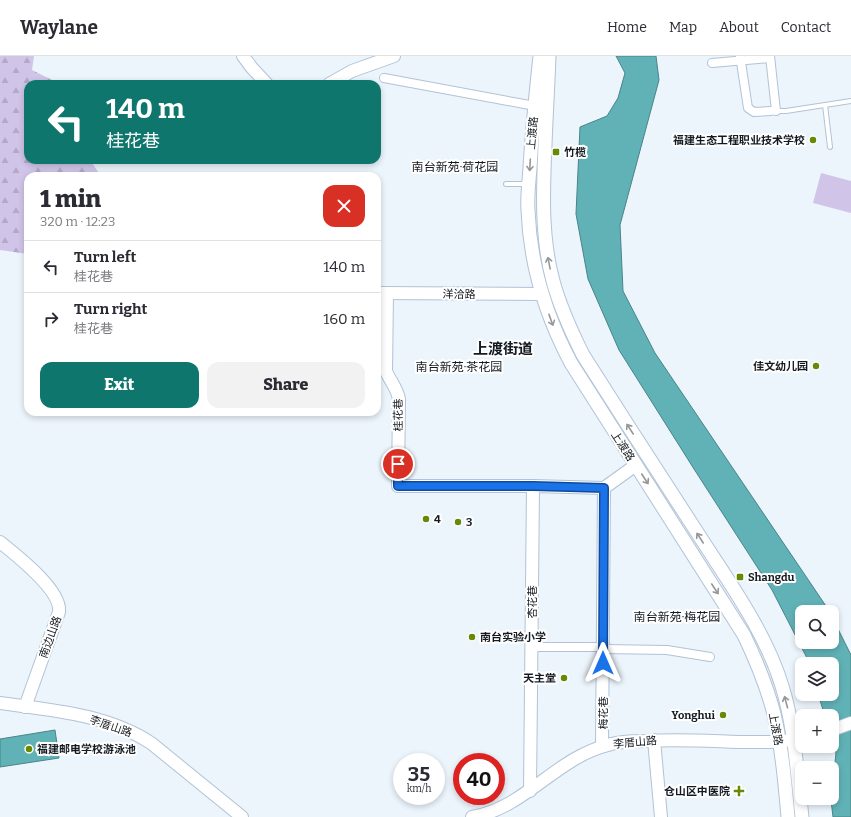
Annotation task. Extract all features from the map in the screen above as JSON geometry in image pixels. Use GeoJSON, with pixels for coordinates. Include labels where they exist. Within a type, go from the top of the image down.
{"type":"FeatureCollection","features":[{"type":"Feature","properties":{"kind":"main road","name":"上渡路"},"geometry":{"type":"LineString","coordinates":[[540,56],[531,135],[528,209],[533,257],[542,294],[553,326],[571,363],[744,634],[774,714],[788,817]]}},
{"type":"Feature","properties":{"kind":"main road","name":"上渡路"},"geometry":{"type":"LineString","coordinates":[[549,56],[543,221],[549,260],[559,300],[583,355],[757,628],[781,685],[795,730]]}},
{"type":"Feature","properties":{"kind":"main road","name":"上渡路"},"geometry":{"type":"LineString","coordinates":[[799,753],[802,817]]}},
{"type":"Feature","properties":{"kind":"street"},"geometry":{"type":"LineString","coordinates":[[243,56],[263,80]]}},
{"type":"Feature","properties":{"kind":"street"},"geometry":{"type":"LineString","coordinates":[[336,80],[352,71],[394,56]]}},
{"type":"Feature","properties":{"kind":"street"},"geometry":{"type":"LineString","coordinates":[[712,64],[740,58],[770,57],[774,111],[754,112],[748,108],[740,58]]}},
{"type":"Feature","properties":{"kind":"street"},"geometry":{"type":"LineString","coordinates":[[384,78],[535,106]]}},
{"type":"Feature","properties":{"kind":"street","name":"洋洽路"},"geometry":{"type":"LineString","coordinates":[[382,293],[542,294]]}},
{"type":"Feature","properties":{"kind":"street","name":"桂花巷"},"geometry":{"type":"LineString","coordinates":[[382,293],[386,371],[397,390],[400,399],[398,486],[533,486],[604,488]]}},
{"type":"Feature","properties":{"kind":"street"},"geometry":{"type":"LineString","coordinates":[[604,488],[636,465]]}},
{"type":"Feature","properties":{"kind":"street","name":"杏花巷"},"geometry":{"type":"LineString","coordinates":[[530,791],[533,486]]}},
{"type":"Feature","properties":{"kind":"street","name":"梅花巷"},"geometry":{"type":"LineString","coordinates":[[602,746],[604,488]]}},
{"type":"Feature","properties":{"kind":"street","name":"南边山路"},"geometry":{"type":"LineString","coordinates":[[0,542],[38,574],[60,604],[59,612],[25,706]]}},
{"type":"Feature","properties":{"kind":"street"},"geometry":{"type":"LineString","coordinates":[[532,647],[667,650],[710,657]]}},
{"type":"Feature","properties":{"kind":"street","name":"李厝山路"},"geometry":{"type":"LineString","coordinates":[[0,703],[90,718],[136,734],[151,743],[242,817]]}},
{"type":"Feature","properties":{"kind":"street"},"geometry":{"type":"LineString","coordinates":[[839,727],[851,723]]}},
{"type":"Feature","properties":{"kind":"street","name":"李厝山路"},"geometry":{"type":"LineString","coordinates":[[472,817],[505,806],[530,791],[567,764],[602,746],[620,742],[654,740],[779,742],[795,739]]}},
{"type":"Feature","properties":{"kind":"street"},"geometry":{"type":"LineString","coordinates":[[654,740],[661,817]]}},
{"type":"Feature","properties":{"kind":"lane"},"geometry":{"type":"LineString","coordinates":[[774,111],[786,111],[851,101]]}},
{"type":"Feature","properties":{"kind":"lane"},"geometry":{"type":"LineString","coordinates":[[825,105],[830,147]]}},
{"type":"Feature","properties":{"kind":"lane"},"geometry":{"type":"LineString","coordinates":[[506,184],[529,184]]}},
{"type":"Feature","properties":{"kind":"green space"},"geometry":{"type":"Polygon","coordinates":[[[0,56],[34,56],[32,70],[52,80],[24,80],[24,164],[93,164],[98,172],[24,172],[24,253],[0,250],[0,56]]]}},
{"type":"Feature","properties":{"kind":"green space"},"geometry":{"type":"Polygon","coordinates":[[[821,173],[851,181],[851,213],[813,203],[821,173]]]}},
{"type":"Feature","properties":{"kind":"water"},"geometry":{"type":"Polygon","coordinates":[[[616,56],[656,56],[659,80],[620,225],[623,291],[655,353],[825,605],[795,605],[795,635],[772,590],[619,350],[588,279],[576,214],[580,127],[607,116],[618,98],[625,73],[616,56]]]}},
{"type":"Feature","properties":{"kind":"water"},"geometry":{"type":"Polygon","coordinates":[[[839,631],[851,655],[851,817],[833,817],[832,805],[839,805],[839,761],[835,761],[836,753],[839,753],[839,709],[823,709],[820,701],[839,701],[839,657],[806,657],[802,649],[839,649],[839,631]]]}},
{"type":"Feature","properties":{"kind":"water","name":"福建邮电学校游泳池"},"geometry":{"type":"Polygon","coordinates":[[[55,730],[59,758],[0,767],[0,739],[55,730]]]}},
{"type":"Feature","properties":{"kind":"place","name":"福建生态工程职业技术学校"},"geometry":{"type":"Point","coordinates":[813,140]}},
{"type":"Feature","properties":{"kind":"place","name":"竹榄"},"geometry":{"type":"Point","coordinates":[556,152]}},
{"type":"Feature","properties":{"kind":"place","name":"佳文幼儿园"},"geometry":{"type":"Point","coordinates":[816,366]}},
{"type":"Feature","properties":{"kind":"place","name":"4"},"geometry":{"type":"Point","coordinates":[426,519]}},
{"type":"Feature","properties":{"kind":"place","name":"3"},"geometry":{"type":"Point","coordinates":[458,522]}},
{"type":"Feature","properties":{"kind":"place","name":"Shangdu"},"geometry":{"type":"Point","coordinates":[740,577]}},
{"type":"Feature","properties":{"kind":"place","name":"南台实验小学"},"geometry":{"type":"Point","coordinates":[472,637]}},
{"type":"Feature","properties":{"kind":"place","name":"天主堂"},"geometry":{"type":"Point","coordinates":[564,678]}},
{"type":"Feature","properties":{"kind":"place","name":"Yonghui"},"geometry":{"type":"Point","coordinates":[723,715]}},
{"type":"Feature","properties":{"kind":"place","name":"福建邮电学校游泳池"},"geometry":{"type":"Point","coordinates":[29,749]}},
{"type":"Feature","properties":{"kind":"place","name":"仓山区中医院"},"geometry":{"type":"Point","coordinates":[739,791]}},
{"type":"Feature","properties":{"kind":"district","name":"南台新苑·荷花园"},"geometry":{"type":"Point","coordinates":[455,167]}},
{"type":"Feature","properties":{"kind":"district","name":"上渡街道"},"geometry":{"type":"Point","coordinates":[503,349]}},
{"type":"Feature","properties":{"kind":"district","name":"南台新苑·茶花园"},"geometry":{"type":"Point","coordinates":[459,367]}},
{"type":"Feature","properties":{"kind":"district","name":"南台新苑·梅花园"},"geometry":{"type":"Point","coordinates":[677,617]}},
{"type":"Feature","properties":{"kind":"route"},"geometry":{"type":"LineString","coordinates":[[398,464],[398,486],[533,486],[604,488],[603,663]]}}]}
